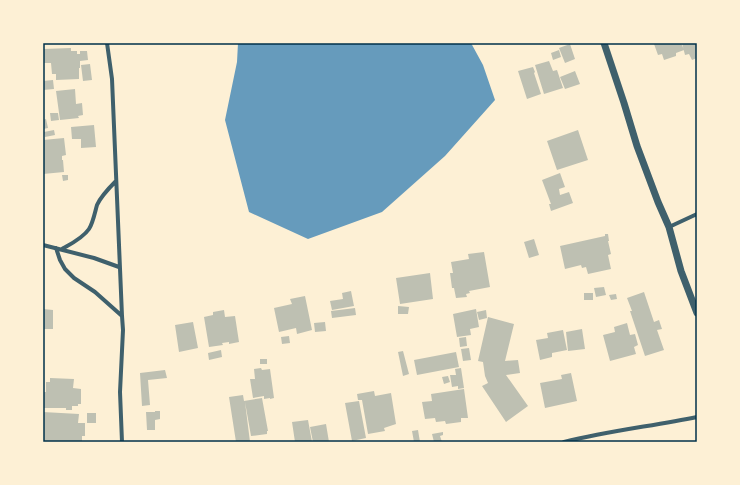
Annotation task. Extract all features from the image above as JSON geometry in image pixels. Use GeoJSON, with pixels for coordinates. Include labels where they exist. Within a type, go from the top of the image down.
{"type":"FeatureCollection","features":[{"type":"Feature","properties":{"kind":"street"},"geometry":{"type":"LineString","coordinates":[[107,43],[112,79],[123,330],[120,392],[122,442]]}},
{"type":"Feature","properties":{"kind":"street"},"geometry":{"type":"LineString","coordinates":[[604,43],[637,146],[669,227],[681,271],[697,313]]}},
{"type":"Feature","properties":{"kind":"street"},"geometry":{"type":"LineString","coordinates":[[62,249],[81,237],[89,229],[98,203],[107,190],[116,181]]}},
{"type":"Feature","properties":{"kind":"street"},"geometry":{"type":"LineString","coordinates":[[669,227],[697,214]]}},
{"type":"Feature","properties":{"kind":"street"},"geometry":{"type":"LineString","coordinates":[[43,245],[62,249],[119,266]]}},
{"type":"Feature","properties":{"kind":"street"},"geometry":{"type":"LineString","coordinates":[[56,248],[65,269],[74,278],[95,292],[122,316]]}},
{"type":"Feature","properties":{"kind":"street"},"geometry":{"type":"LineString","coordinates":[[564,442],[588,436],[697,417]]}},
{"type":"Feature","properties":{"kind":"water"},"geometry":{"type":"Polygon","coordinates":[[[238,43],[471,43],[483,65],[495,100],[445,156],[382,212],[308,239],[249,212],[225,120],[237,62],[238,43]]]}},
{"type":"Feature","properties":{"kind":"building"},"geometry":{"type":"Polygon","coordinates":[[[681,43],[684,50],[676,53],[676,56],[664,60],[662,54],[658,55],[654,44],[681,43]]]}},
{"type":"Feature","properties":{"kind":"building"},"geometry":{"type":"Polygon","coordinates":[[[682,43],[697,43],[697,58],[692,60],[689,54],[685,55],[682,43]]]}},
{"type":"Feature","properties":{"kind":"building"},"geometry":{"type":"Polygon","coordinates":[[[570,44],[575,59],[565,63],[559,48],[570,44]]]}},
{"type":"Feature","properties":{"kind":"building"},"geometry":{"type":"Polygon","coordinates":[[[71,48],[71,51],[77,51],[77,54],[80,54],[80,51],[87,51],[88,60],[80,61],[79,79],[56,80],[56,74],[52,74],[51,63],[43,63],[43,49],[71,48]]]}},
{"type":"Feature","properties":{"kind":"building"},"geometry":{"type":"Polygon","coordinates":[[[559,50],[561,57],[553,60],[551,53],[559,50]]]}},
{"type":"Feature","properties":{"kind":"building"},"geometry":{"type":"Polygon","coordinates":[[[549,61],[553,71],[557,70],[563,88],[544,94],[535,65],[549,61]]]}},
{"type":"Feature","properties":{"kind":"building"},"geometry":{"type":"Polygon","coordinates":[[[90,64],[92,80],[83,81],[81,65],[90,64]]]}},
{"type":"Feature","properties":{"kind":"building"},"geometry":{"type":"Polygon","coordinates":[[[533,67],[541,94],[527,99],[518,71],[533,67]]]}},
{"type":"Feature","properties":{"kind":"building"},"geometry":{"type":"Polygon","coordinates":[[[575,71],[580,84],[565,89],[560,77],[575,71]]]}},
{"type":"Feature","properties":{"kind":"building"},"geometry":{"type":"Polygon","coordinates":[[[53,80],[54,89],[43,90],[43,81],[53,80]]]}},
{"type":"Feature","properties":{"kind":"building"},"geometry":{"type":"Polygon","coordinates":[[[75,89],[76,104],[82,103],[83,115],[78,116],[79,118],[60,120],[56,91],[75,89]]]}},
{"type":"Feature","properties":{"kind":"building"},"geometry":{"type":"Polygon","coordinates":[[[50,113],[58,113],[59,120],[51,121],[50,113]]]}},
{"type":"Feature","properties":{"kind":"building"},"geometry":{"type":"Polygon","coordinates":[[[46,119],[48,128],[43,129],[43,120],[46,119]]]}},
{"type":"Feature","properties":{"kind":"building"},"geometry":{"type":"Polygon","coordinates":[[[94,125],[96,147],[81,148],[81,139],[72,139],[71,127],[94,125]]]}},
{"type":"Feature","properties":{"kind":"building"},"geometry":{"type":"Polygon","coordinates":[[[54,130],[55,135],[45,137],[44,132],[54,130]]]}},
{"type":"Feature","properties":{"kind":"building"},"geometry":{"type":"Polygon","coordinates":[[[578,130],[588,160],[557,170],[547,141],[578,130]]]}},
{"type":"Feature","properties":{"kind":"building"},"geometry":{"type":"Polygon","coordinates":[[[64,138],[66,155],[62,156],[62,160],[64,172],[43,174],[43,140],[64,138]]]}},
{"type":"Feature","properties":{"kind":"building"},"geometry":{"type":"Polygon","coordinates":[[[560,173],[565,187],[559,189],[560,195],[569,192],[573,203],[551,211],[549,204],[551,204],[542,180],[560,173]]]}},
{"type":"Feature","properties":{"kind":"building"},"geometry":{"type":"Polygon","coordinates":[[[62,175],[68,175],[68,180],[63,181],[62,175]]]}},
{"type":"Feature","properties":{"kind":"building"},"geometry":{"type":"Polygon","coordinates":[[[605,234],[608,234],[611,254],[608,255],[611,269],[588,274],[586,267],[582,268],[581,265],[565,269],[560,246],[605,236],[605,234]]]}},
{"type":"Feature","properties":{"kind":"building"},"geometry":{"type":"Polygon","coordinates":[[[534,239],[539,255],[529,258],[524,242],[534,239]]]}},
{"type":"Feature","properties":{"kind":"building"},"geometry":{"type":"Polygon","coordinates":[[[484,252],[490,287],[469,291],[470,293],[466,294],[467,297],[456,298],[454,288],[452,288],[450,273],[453,273],[451,262],[469,259],[468,254],[484,252]]]}},
{"type":"Feature","properties":{"kind":"building"},"geometry":{"type":"Polygon","coordinates":[[[430,273],[433,299],[400,304],[396,278],[430,273]]]}},
{"type":"Feature","properties":{"kind":"building"},"geometry":{"type":"Polygon","coordinates":[[[604,287],[606,295],[596,297],[594,288],[604,287]]]}},
{"type":"Feature","properties":{"kind":"building"},"geometry":{"type":"Polygon","coordinates":[[[351,291],[354,306],[332,310],[330,301],[343,299],[342,293],[351,291]]]}},
{"type":"Feature","properties":{"kind":"building"},"geometry":{"type":"Polygon","coordinates":[[[644,292],[654,322],[659,320],[662,329],[657,330],[664,350],[645,356],[627,298],[644,292]]]}},
{"type":"Feature","properties":{"kind":"building"},"geometry":{"type":"Polygon","coordinates":[[[584,293],[593,293],[593,300],[584,300],[584,293]]]}},
{"type":"Feature","properties":{"kind":"building"},"geometry":{"type":"Polygon","coordinates":[[[616,294],[617,299],[611,300],[609,295],[616,294]]]}},
{"type":"Feature","properties":{"kind":"building"},"geometry":{"type":"Polygon","coordinates":[[[305,296],[312,330],[297,334],[296,328],[279,332],[274,308],[292,304],[290,299],[305,296]]]}},
{"type":"Feature","properties":{"kind":"building"},"geometry":{"type":"Polygon","coordinates":[[[398,306],[409,307],[408,314],[398,314],[398,306]]]}},
{"type":"Feature","properties":{"kind":"building"},"geometry":{"type":"Polygon","coordinates":[[[355,308],[356,315],[332,318],[331,311],[355,308]]]}},
{"type":"Feature","properties":{"kind":"building"},"geometry":{"type":"Polygon","coordinates":[[[43,309],[53,310],[53,329],[43,329],[43,309]]]}},
{"type":"Feature","properties":{"kind":"building"},"geometry":{"type":"Polygon","coordinates":[[[476,309],[479,327],[470,329],[471,335],[457,337],[453,314],[476,309]]]}},
{"type":"Feature","properties":{"kind":"building"},"geometry":{"type":"Polygon","coordinates":[[[224,310],[225,317],[235,316],[239,342],[229,344],[229,342],[222,343],[223,345],[209,347],[204,317],[213,315],[213,312],[224,310]]]}},
{"type":"Feature","properties":{"kind":"building"},"geometry":{"type":"Polygon","coordinates":[[[486,310],[487,318],[479,320],[477,312],[486,310]]]}},
{"type":"Feature","properties":{"kind":"building"},"geometry":{"type":"Polygon","coordinates":[[[488,317],[514,324],[505,361],[518,360],[520,373],[506,375],[528,406],[506,422],[482,386],[488,383],[485,376],[483,362],[478,361],[488,317]]]}},
{"type":"Feature","properties":{"kind":"building"},"geometry":{"type":"Polygon","coordinates":[[[193,322],[198,348],[179,352],[175,325],[193,322]]]}},
{"type":"Feature","properties":{"kind":"building"},"geometry":{"type":"Polygon","coordinates":[[[325,322],[326,331],[315,332],[314,323],[325,322]]]}},
{"type":"Feature","properties":{"kind":"building"},"geometry":{"type":"Polygon","coordinates":[[[627,323],[630,335],[635,334],[638,345],[634,347],[636,354],[610,361],[603,335],[615,332],[614,327],[627,323]]]}},
{"type":"Feature","properties":{"kind":"building"},"geometry":{"type":"Polygon","coordinates":[[[582,329],[585,349],[568,351],[566,332],[582,329]]]}},
{"type":"Feature","properties":{"kind":"building"},"geometry":{"type":"Polygon","coordinates":[[[563,330],[567,350],[552,353],[552,357],[540,360],[536,340],[548,338],[547,333],[563,330]]]}},
{"type":"Feature","properties":{"kind":"building"},"geometry":{"type":"Polygon","coordinates":[[[289,336],[290,343],[282,344],[281,337],[289,336]]]}},
{"type":"Feature","properties":{"kind":"building"},"geometry":{"type":"Polygon","coordinates":[[[466,337],[467,346],[460,347],[459,338],[466,337]]]}},
{"type":"Feature","properties":{"kind":"building"},"geometry":{"type":"Polygon","coordinates":[[[469,348],[471,360],[463,361],[461,349],[469,348]]]}},
{"type":"Feature","properties":{"kind":"building"},"geometry":{"type":"Polygon","coordinates":[[[221,350],[222,357],[209,360],[208,353],[221,350]]]}},
{"type":"Feature","properties":{"kind":"building"},"geometry":{"type":"Polygon","coordinates":[[[403,351],[409,374],[403,376],[398,352],[403,351]]]}},
{"type":"Feature","properties":{"kind":"building"},"geometry":{"type":"Polygon","coordinates":[[[456,352],[459,367],[417,375],[414,360],[456,352]]]}},
{"type":"Feature","properties":{"kind":"building"},"geometry":{"type":"Polygon","coordinates":[[[260,359],[267,359],[267,364],[260,364],[260,359]]]}},
{"type":"Feature","properties":{"kind":"building"},"geometry":{"type":"Polygon","coordinates":[[[261,368],[262,370],[270,369],[274,398],[264,399],[264,396],[253,398],[250,379],[255,379],[254,369],[261,368]]]}},
{"type":"Feature","properties":{"kind":"building"},"geometry":{"type":"Polygon","coordinates":[[[461,368],[464,388],[458,389],[458,386],[452,387],[450,375],[456,375],[455,369],[461,368]]]}},
{"type":"Feature","properties":{"kind":"building"},"geometry":{"type":"Polygon","coordinates":[[[165,370],[167,378],[148,380],[150,405],[142,406],[140,373],[165,370]]]}},
{"type":"Feature","properties":{"kind":"building"},"geometry":{"type":"Polygon","coordinates":[[[571,373],[577,401],[545,408],[540,383],[562,379],[561,375],[571,373]]]}},
{"type":"Feature","properties":{"kind":"building"},"geometry":{"type":"Polygon","coordinates":[[[448,376],[450,382],[444,384],[442,377],[448,376]]]}},
{"type":"Feature","properties":{"kind":"building"},"geometry":{"type":"Polygon","coordinates":[[[50,378],[74,379],[73,388],[81,389],[81,404],[78,404],[78,406],[72,406],[72,410],[66,410],[66,408],[43,408],[46,382],[50,382],[50,378]]]}},
{"type":"Feature","properties":{"kind":"building"},"geometry":{"type":"Polygon","coordinates":[[[464,389],[468,418],[461,418],[461,422],[446,424],[445,421],[436,422],[435,418],[425,419],[422,402],[432,401],[431,394],[464,389]]]}},
{"type":"Feature","properties":{"kind":"building"},"geometry":{"type":"Polygon","coordinates":[[[374,391],[375,396],[391,393],[396,424],[384,428],[385,431],[368,434],[362,400],[358,400],[357,394],[374,391]]]}},
{"type":"Feature","properties":{"kind":"building"},"geometry":{"type":"Polygon","coordinates":[[[243,395],[244,401],[262,398],[268,431],[267,434],[251,436],[245,402],[250,442],[236,442],[229,397],[243,395]]]}},
{"type":"Feature","properties":{"kind":"building"},"geometry":{"type":"Polygon","coordinates":[[[359,401],[366,438],[352,441],[345,403],[359,401]]]}},
{"type":"Feature","properties":{"kind":"building"},"geometry":{"type":"Polygon","coordinates":[[[160,411],[160,419],[155,420],[155,430],[147,430],[146,412],[160,411]]]}},
{"type":"Feature","properties":{"kind":"building"},"geometry":{"type":"Polygon","coordinates":[[[43,412],[79,414],[78,423],[85,423],[85,436],[82,436],[82,442],[43,442],[43,412]]]}},
{"type":"Feature","properties":{"kind":"building"},"geometry":{"type":"Polygon","coordinates":[[[87,413],[96,413],[96,423],[87,423],[87,413]]]}},
{"type":"Feature","properties":{"kind":"building"},"geometry":{"type":"Polygon","coordinates":[[[308,420],[312,442],[295,442],[292,422],[308,420]]]}},
{"type":"Feature","properties":{"kind":"building"},"geometry":{"type":"Polygon","coordinates":[[[326,424],[329,442],[313,442],[310,427],[326,424]]]}},
{"type":"Feature","properties":{"kind":"building"},"geometry":{"type":"Polygon","coordinates":[[[418,430],[420,442],[414,442],[412,431],[418,430]]]}},
{"type":"Feature","properties":{"kind":"building"},"geometry":{"type":"Polygon","coordinates":[[[443,432],[443,435],[440,436],[442,442],[434,442],[432,434],[443,432]]]}}]}
